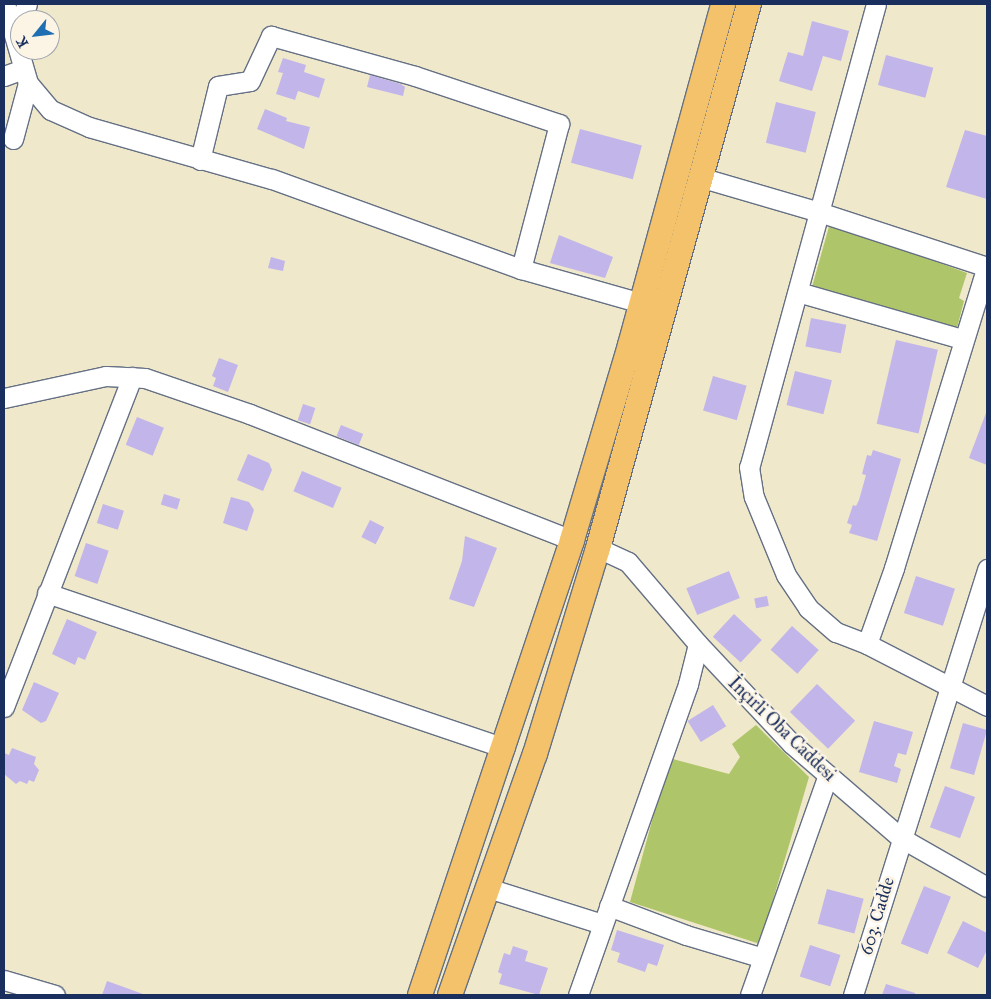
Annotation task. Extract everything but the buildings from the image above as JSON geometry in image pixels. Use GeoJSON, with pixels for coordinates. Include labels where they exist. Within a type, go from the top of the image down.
{"type":"FeatureCollection","features":[{"type":"Feature","properties":{"kind":"main road"},"geometry":{"type":"LineString","coordinates":[[420,995],[572,540],[641,303],[723,4]]}},
{"type":"Feature","properties":{"kind":"main road"},"geometry":{"type":"LineString","coordinates":[[450,995],[534,754],[598,548],[703,178],[749,4]]}},
{"type":"Feature","properties":{"kind":"street"},"geometry":{"type":"LineString","coordinates":[[876,4],[749,467],[754,497],[786,575],[808,608],[836,632],[867,644],[987,706]]}},
{"type":"Feature","properties":{"kind":"street"},"geometry":{"type":"LineString","coordinates":[[200,160],[218,86],[250,80],[271,36],[415,76],[559,124],[521,269]]}},
{"type":"Feature","properties":{"kind":"street"},"geometry":{"type":"LineString","coordinates":[[13,139],[26,76],[23,60]]}},
{"type":"Feature","properties":{"kind":"street"},"geometry":{"type":"LineString","coordinates":[[4,76],[26,76]]}},
{"type":"Feature","properties":{"kind":"street"},"geometry":{"type":"LineString","coordinates":[[26,76],[52,110],[89,127],[272,179],[521,269],[641,303]]}},
{"type":"Feature","properties":{"kind":"street"},"geometry":{"type":"LineString","coordinates":[[703,178],[819,212],[987,267],[962,339],[894,568],[867,644]]}},
{"type":"Feature","properties":{"kind":"street"},"geometry":{"type":"LineString","coordinates":[[798,292],[962,339]]}},
{"type":"Feature","properties":{"kind":"street"},"geometry":{"type":"LineString","coordinates":[[4,398],[76,380],[106,376],[145,378],[250,414],[572,540]]}},
{"type":"Feature","properties":{"kind":"street"},"geometry":{"type":"LineString","coordinates":[[4,707],[132,377]]}},
{"type":"Feature","properties":{"kind":"street","name":"İnçirli Oba Caddesi"},"geometry":{"type":"LineString","coordinates":[[598,548],[628,562],[698,644],[792,744],[901,838],[987,887]]}},
{"type":"Feature","properties":{"kind":"street","name":"603. Cadde"},"geometry":{"type":"LineString","coordinates":[[853,995],[948,687],[987,569]]}},
{"type":"Feature","properties":{"kind":"street"},"geometry":{"type":"LineString","coordinates":[[47,594],[504,748]]}},
{"type":"Feature","properties":{"kind":"street"},"geometry":{"type":"LineString","coordinates":[[578,995],[688,684],[698,644]]}},
{"type":"Feature","properties":{"kind":"street"},"geometry":{"type":"LineString","coordinates":[[750,995],[828,775]]}},
{"type":"Feature","properties":{"kind":"street"},"geometry":{"type":"LineString","coordinates":[[488,888],[602,924]]}},
{"type":"Feature","properties":{"kind":"street"},"geometry":{"type":"LineString","coordinates":[[609,906],[686,935],[763,958]]}},
{"type":"Feature","properties":{"kind":"street"},"geometry":{"type":"LineString","coordinates":[[4,980],[55,995]]}},
{"type":"Feature","properties":{"kind":"green space"},"geometry":{"type":"Polygon","coordinates":[[[830,223],[967,273],[959,298],[964,301],[957,328],[812,287],[830,223]]]}},
{"type":"Feature","properties":{"kind":"green space"},"geometry":{"type":"Polygon","coordinates":[[[756,725],[809,777],[760,944],[630,902],[669,758],[729,774],[740,757],[732,744],[756,725]]]}}]}
